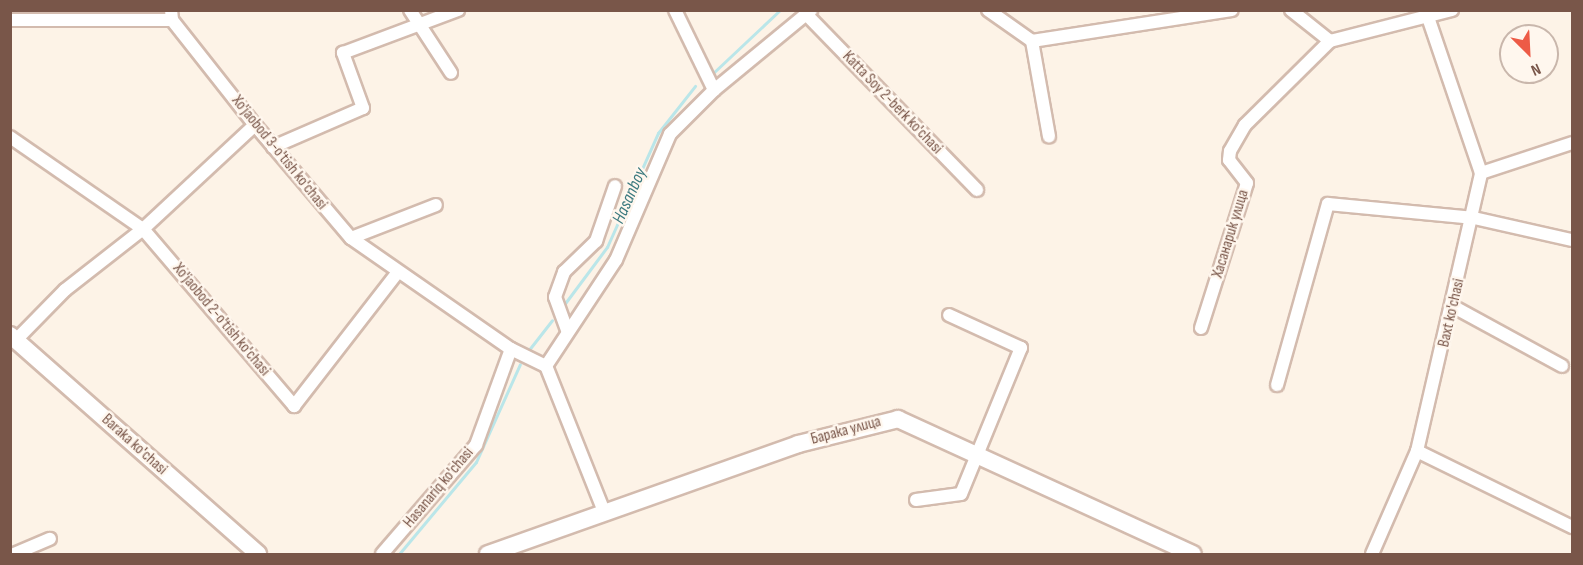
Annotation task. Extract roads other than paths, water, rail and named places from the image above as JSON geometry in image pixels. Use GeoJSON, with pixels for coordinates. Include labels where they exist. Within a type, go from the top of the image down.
{"type":"FeatureCollection","features":[{"type":"Feature","properties":{"kind":"main road","name":"Baraka ko'chasi"},"geometry":{"type":"LineString","coordinates":[[13,337],[258,555]]}},
{"type":"Feature","properties":{"kind":"main road","name":"Барака улица"},"geometry":{"type":"LineString","coordinates":[[488,555],[798,444],[880,420],[915,423],[1193,555]]}},
{"type":"Feature","properties":{"kind":"street"},"geometry":{"type":"LineString","coordinates":[[410,10],[416,26],[431,37],[451,73]]}},
{"type":"Feature","properties":{"kind":"street"},"geometry":{"type":"LineString","coordinates":[[273,147],[363,108],[343,53],[458,10]]}},
{"type":"Feature","properties":{"kind":"street"},"geometry":{"type":"LineString","coordinates":[[675,10],[714,90]]}},
{"type":"Feature","properties":{"kind":"street"},"geometry":{"type":"LineString","coordinates":[[988,10],[1032,41],[1232,10]]}},
{"type":"Feature","properties":{"kind":"street"},"geometry":{"type":"LineString","coordinates":[[1291,10],[1330,41],[1428,18],[1452,10]]}},
{"type":"Feature","properties":{"kind":"street"},"geometry":{"type":"LineString","coordinates":[[546,366],[567,330],[616,260],[663,143],[714,90],[809,13]]}},
{"type":"Feature","properties":{"kind":"street","name":"Katta Soy 2-berk ko'chasi"},"geometry":{"type":"LineString","coordinates":[[809,13],[977,190]]}},
{"type":"Feature","properties":{"kind":"street","name":"Xo'jaobod 3-o'tish ko'chasi"},"geometry":{"type":"LineString","coordinates":[[10,20],[172,15],[255,125],[351,238],[398,272]]}},
{"type":"Feature","properties":{"kind":"street","name":"Baxt ko'chasi"},"geometry":{"type":"LineString","coordinates":[[1372,555],[1417,451],[1454,307],[1474,218],[1481,173],[1428,18]]}},
{"type":"Feature","properties":{"kind":"street"},"geometry":{"type":"LineString","coordinates":[[1032,41],[1049,136]]}},
{"type":"Feature","properties":{"kind":"street","name":"Хасанарик улица"},"geometry":{"type":"LineString","coordinates":[[1202,328],[1247,183],[1229,160],[1230,151],[1245,125],[1330,41]]}},
{"type":"Feature","properties":{"kind":"street"},"geometry":{"type":"LineString","coordinates":[[13,337],[65,290],[143,229],[255,125]]}},
{"type":"Feature","properties":{"kind":"street","name":"Xo'jaobod 2-o'tish ko'chasi"},"geometry":{"type":"LineString","coordinates":[[10,137],[143,229],[294,406],[398,272]]}},
{"type":"Feature","properties":{"kind":"street"},"geometry":{"type":"LineString","coordinates":[[1481,173],[1572,143]]}},
{"type":"Feature","properties":{"kind":"street"},"geometry":{"type":"LineString","coordinates":[[567,330],[555,297],[564,272],[592,246],[615,186]]}},
{"type":"Feature","properties":{"kind":"street"},"geometry":{"type":"LineString","coordinates":[[1277,386],[1328,204],[1474,218],[1572,240]]}},
{"type":"Feature","properties":{"kind":"street"},"geometry":{"type":"LineString","coordinates":[[351,238],[436,205]]}},
{"type":"Feature","properties":{"kind":"street"},"geometry":{"type":"LineString","coordinates":[[398,272],[511,349],[546,366],[605,514]]}},
{"type":"Feature","properties":{"kind":"street"},"geometry":{"type":"LineString","coordinates":[[1454,307],[1562,366]]}},
{"type":"Feature","properties":{"kind":"street"},"geometry":{"type":"LineString","coordinates":[[916,500],[961,494],[1021,348],[949,315]]}},
{"type":"Feature","properties":{"kind":"street","name":"Hasanariq ko'chasi"},"geometry":{"type":"LineString","coordinates":[[382,555],[476,445],[511,349]]}},
{"type":"Feature","properties":{"kind":"street"},"geometry":{"type":"LineString","coordinates":[[1417,451],[1572,527]]}},
{"type":"Feature","properties":{"kind":"street"},"geometry":{"type":"LineString","coordinates":[[14,555],[50,539]]}},
{"type":"Feature","properties":{"kind":"waterway","name":"Hasanboy"},"geometry":{"type":"LineString","coordinates":[[712,74],[780,10]]}},
{"type":"Feature","properties":{"kind":"waterway","name":"Hasanboy"},"geometry":{"type":"LineString","coordinates":[[563,306],[607,247],[658,133],[695,86]]}},
{"type":"Feature","properties":{"kind":"waterway","name":"Hasanboy"},"geometry":{"type":"LineString","coordinates":[[528,351],[552,320]]}},
{"type":"Feature","properties":{"kind":"waterway","name":"Hasanboy"},"geometry":{"type":"LineString","coordinates":[[399,554],[476,462],[520,364]]}}]}
